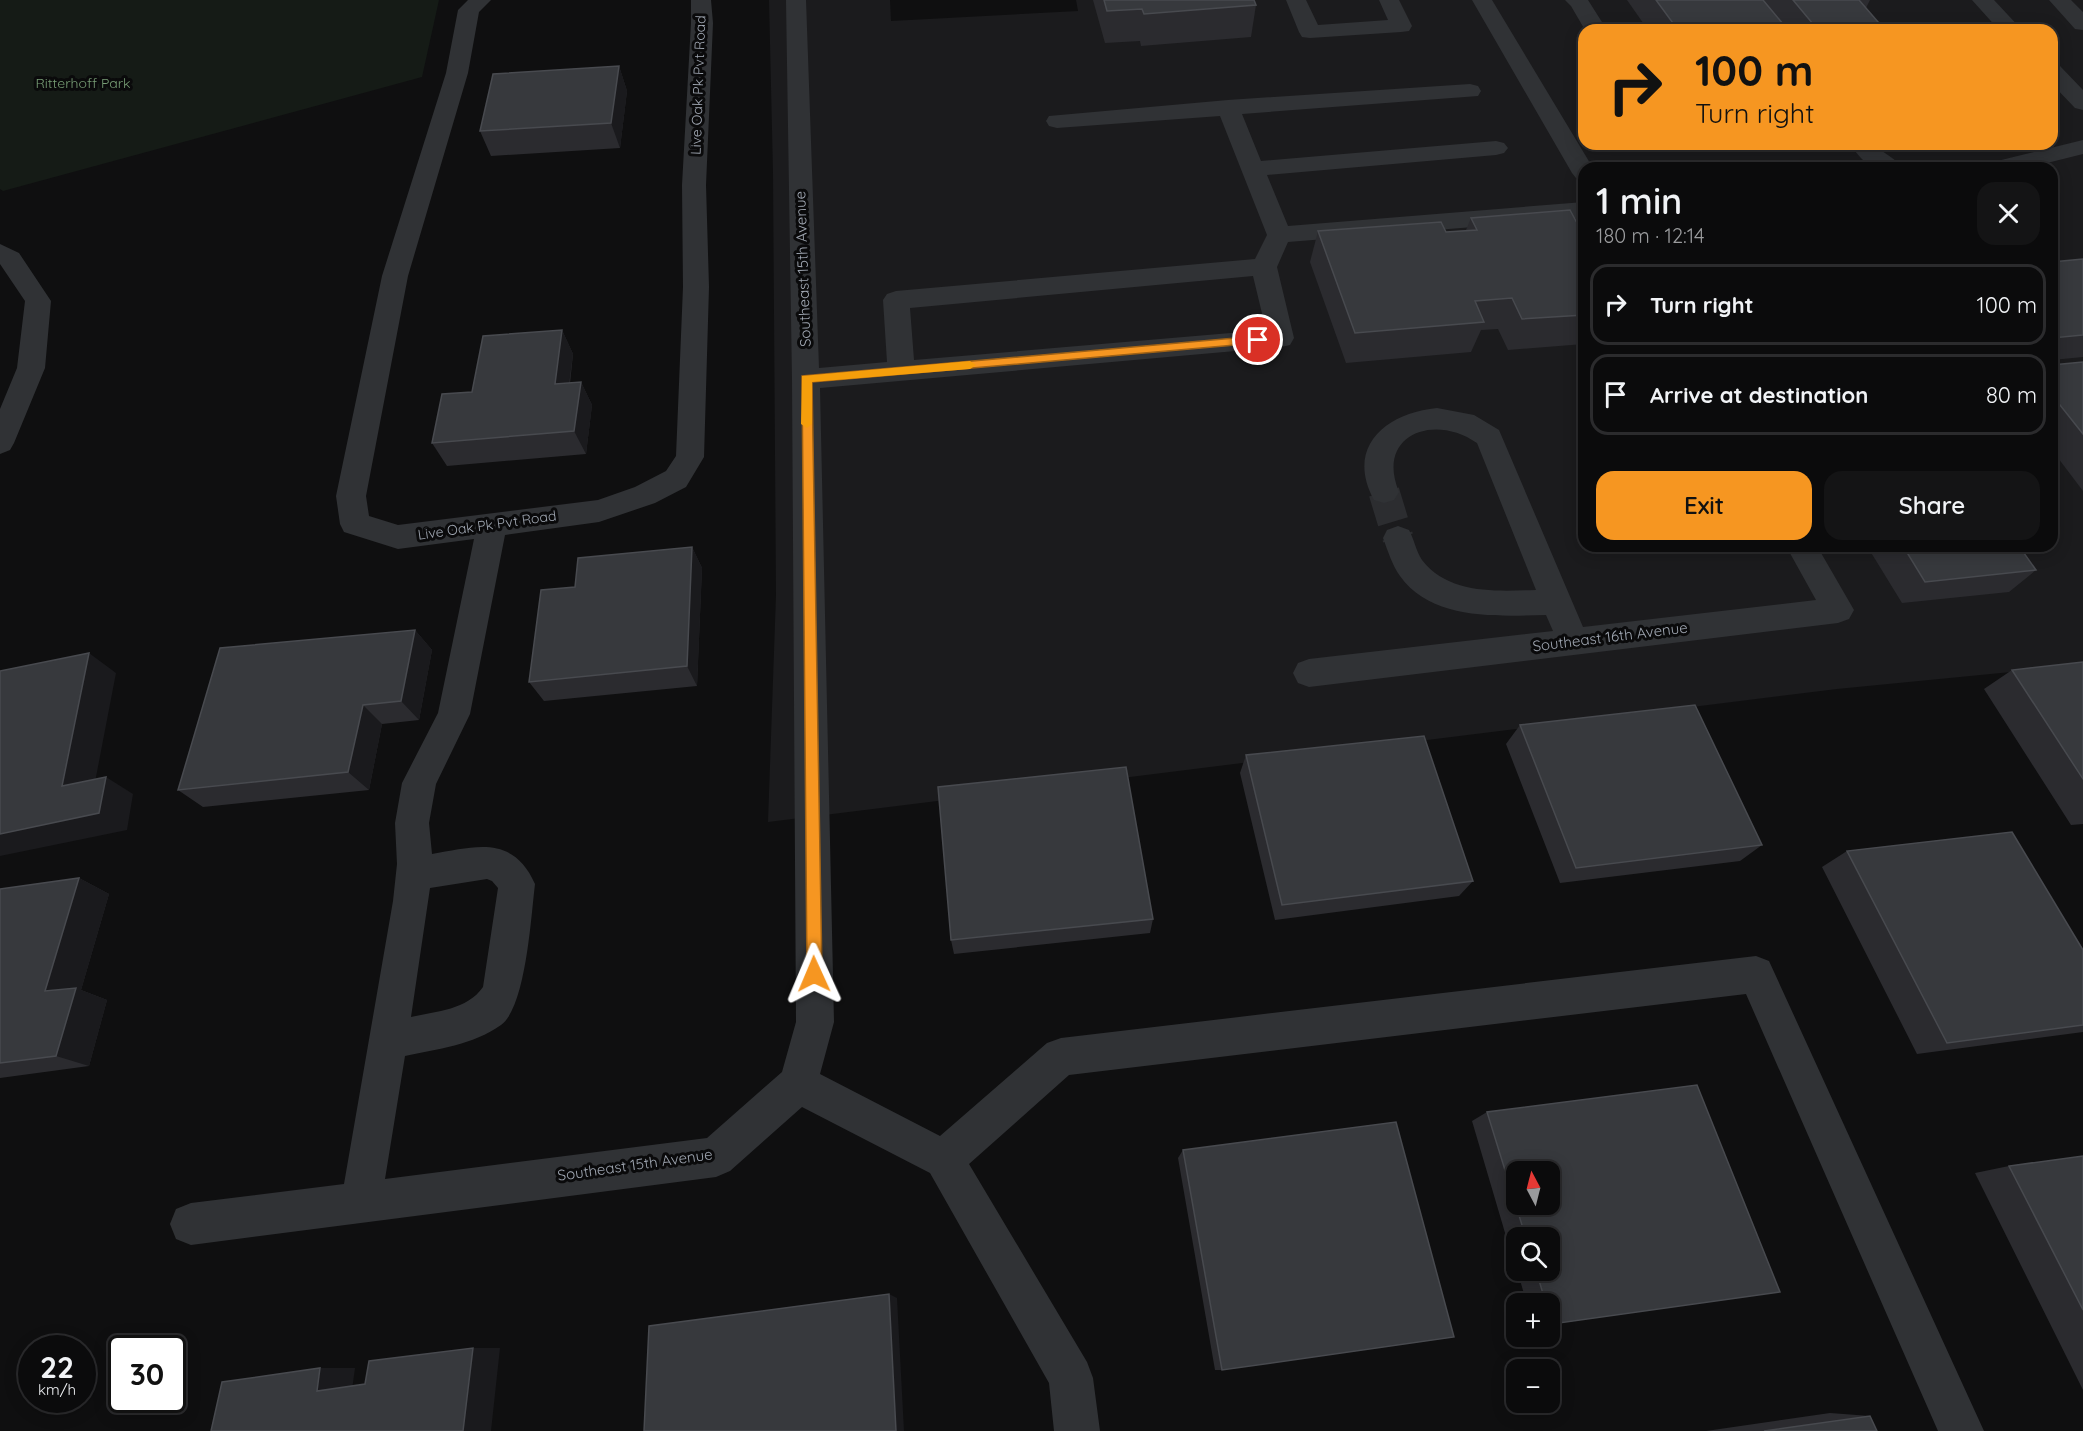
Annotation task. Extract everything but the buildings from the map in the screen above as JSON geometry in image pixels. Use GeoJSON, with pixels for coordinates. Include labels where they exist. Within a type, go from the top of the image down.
{"type":"FeatureCollection","features":[{"type":"Feature","properties":{"kind":"street","name":"Live Oak Pk Pvt Road"},"geometry":{"type":"LineString","coordinates":[[481,0],[469,10],[457,73],[395,276],[351,496],[355,524],[398,537],[599,510],[645,495],[676,479],[690,457],[696,287],[694,185],[702,23],[701,0]]}},
{"type":"Feature","properties":{"kind":"street","name":"Southeast 15th Avenue"},"geometry":{"type":"LineString","coordinates":[[191,1224],[716,1156],[798,1083],[815,1022],[806,379],[796,0]]}},
{"type":"Feature","properties":{"kind":"street"},"geometry":{"type":"LineString","coordinates":[[1296,0],[1310,32],[1401,26],[1389,0]]}},
{"type":"Feature","properties":{"kind":"street"},"geometry":{"type":"LineString","coordinates":[[1482,0],[1578,163]]}},
{"type":"Feature","properties":{"kind":"street"},"geometry":{"type":"LineString","coordinates":[[1575,0],[1579,2],[1592,24]]}},
{"type":"Feature","properties":{"kind":"street"},"geometry":{"type":"LineString","coordinates":[[1982,0],[2005,24]]}},
{"type":"Feature","properties":{"kind":"street"},"geometry":{"type":"LineString","coordinates":[[2059,0],[2083,24]]}},
{"type":"Feature","properties":{"kind":"street"},"geometry":{"type":"LineString","coordinates":[[2058,77],[2083,103]]}},
{"type":"Feature","properties":{"kind":"street"},"geometry":{"type":"LineString","coordinates":[[1057,121],[1470,91]]}},
{"type":"Feature","properties":{"kind":"street"},"geometry":{"type":"LineString","coordinates":[[806,379],[1281,338],[1264,267],[1279,235],[1228,107]]}},
{"type":"Feature","properties":{"kind":"street"},"geometry":{"type":"LineString","coordinates":[[2022,162],[2083,147]]}},
{"type":"Feature","properties":{"kind":"street"},"geometry":{"type":"LineString","coordinates":[[1253,169],[1496,148]]}},
{"type":"Feature","properties":{"kind":"street"},"geometry":{"type":"LineString","coordinates":[[1867,150],[1880,162]]}},
{"type":"Feature","properties":{"kind":"street"},"geometry":{"type":"LineString","coordinates":[[1279,235],[1578,210]]}},
{"type":"Feature","properties":{"kind":"street"},"geometry":{"type":"LineString","coordinates":[[0,252],[10,259],[38,301],[31,368],[0,443]]}},
{"type":"Feature","properties":{"kind":"street"},"geometry":{"type":"LineString","coordinates":[[901,371],[896,300],[1264,267]]}},
{"type":"Feature","properties":{"kind":"street"},"geometry":{"type":"LineString","coordinates":[[1384,492],[1378,474],[1380,449],[1407,422],[1432,417],[1456,419],[1477,427],[1488,436],[1573,642]]}},
{"type":"Feature","properties":{"kind":"street"},"geometry":{"type":"LineString","coordinates":[[361,1202],[414,874],[412,823],[419,783],[454,714],[492,525]]}},
{"type":"Feature","properties":{"kind":"street"},"geometry":{"type":"LineString","coordinates":[[1398,538],[1411,568],[1436,591],[1476,601],[1556,602]]}},
{"type":"Feature","properties":{"kind":"street","name":"Southeast 16th Avenue"},"geometry":{"type":"LineString","coordinates":[[1309,673],[1838,610],[1804,552]]}},
{"type":"Feature","properties":{"kind":"street"},"geometry":{"type":"LineString","coordinates":[[387,1041],[461,1025],[489,1011],[501,994],[517,884],[505,869],[487,862],[414,874]]}},
{"type":"Feature","properties":{"kind":"street"},"geometry":{"type":"LineString","coordinates":[[944,1159],[1061,1057],[1756,974],[1960,1431]]}},
{"type":"Feature","properties":{"kind":"street"},"geometry":{"type":"LineString","coordinates":[[798,1083],[944,1159],[1071,1378],[1077,1431]]}},
{"type":"Feature","properties":{"kind":"shaded area"},"geometry":{"type":"Polygon","coordinates":[[[769,0],[890,0],[891,21],[1078,11],[1076,0],[2083,0],[2083,665],[1837,689],[768,822],[776,595],[773,173],[769,0]]]}},
{"type":"Feature","properties":{"kind":"green space","name":"Ritterhoff Park"},"geometry":{"type":"Polygon","coordinates":[[[0,0],[439,0],[422,77],[3,191],[0,189],[0,0]]]}},
{"type":"Feature","properties":{"kind":"tunnel"},"geometry":{"type":"LineString","coordinates":[[1384,492],[1398,538]]}},
{"type":"Feature","properties":{"kind":"slow traffic"},"geometry":{"type":"LineString","coordinates":[[807,424],[806,379],[970,365]]}},
{"type":"Feature","properties":{"kind":"route"},"geometry":{"type":"LineString","coordinates":[[814,974],[806,379],[1258,340]]}}]}
